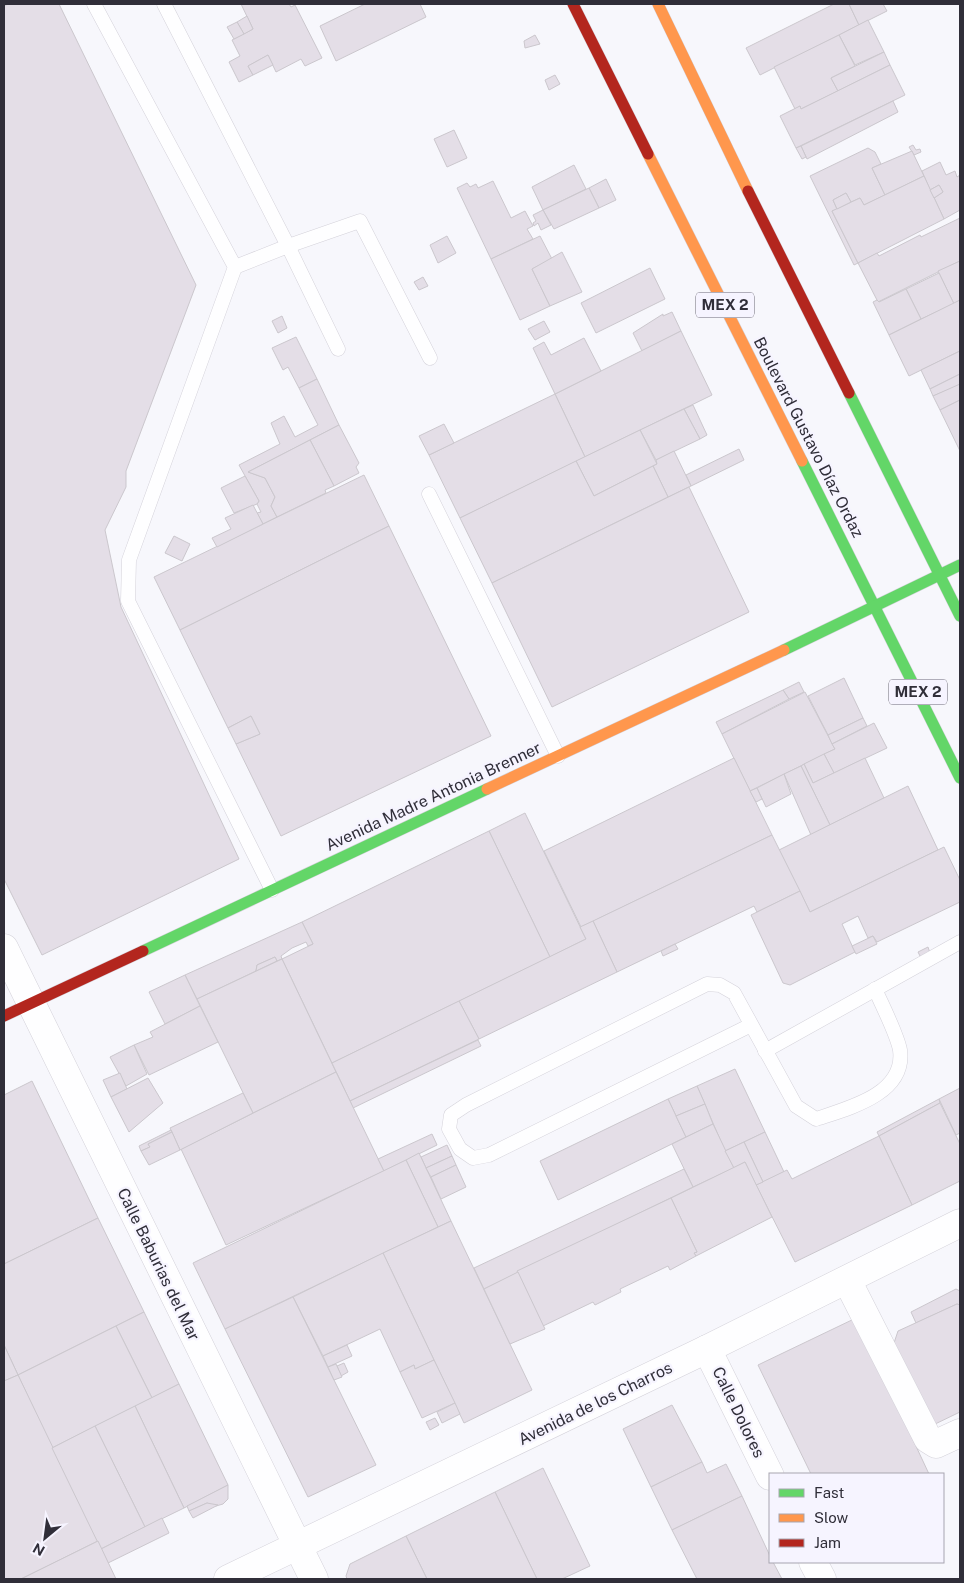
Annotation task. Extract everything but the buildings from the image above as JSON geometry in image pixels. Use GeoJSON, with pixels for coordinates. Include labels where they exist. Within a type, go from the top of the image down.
{"type":"FeatureCollection","features":[{"type":"Feature","properties":{"kind":"main road","name":"Boulevard Gustavo Díaz Ordaz"},"geometry":{"type":"LineString","coordinates":[[573,4],[960,778]]}},
{"type":"Feature","properties":{"kind":"main road"},"geometry":{"type":"LineString","coordinates":[[658,4],[745,186],[960,616]]}},
{"type":"Feature","properties":{"kind":"main road","name":"Avenida Madre Antonia Brenner"},"geometry":{"type":"LineString","coordinates":[[4,1016],[876,607],[960,565]]}},
{"type":"Feature","properties":{"kind":"street","name":"Calle Baburias del Mar"},"geometry":{"type":"LineString","coordinates":[[4,948],[314,1579]]}},
{"type":"Feature","properties":{"kind":"street","name":"Avenida de los Charros"},"geometry":{"type":"LineString","coordinates":[[228,1579],[707,1349],[960,1223]]}},
{"type":"Feature","properties":{"kind":"street"},"geometry":{"type":"LineString","coordinates":[[847,1280],[928,1439],[936,1444],[960,1433]]}},
{"type":"Feature","properties":{"kind":"street","name":"Calle Dolores"},"geometry":{"type":"LineString","coordinates":[[707,1349],[769,1474]]}},
{"type":"Feature","properties":{"kind":"street"},"geometry":{"type":"LineString","coordinates":[[814,1563],[822,1579]]}},
{"type":"Feature","properties":{"kind":"lane"},"geometry":{"type":"LineString","coordinates":[[94,4],[235,267],[129,560],[128,601],[272,890]]}},
{"type":"Feature","properties":{"kind":"lane"},"geometry":{"type":"LineString","coordinates":[[164,4],[288,246],[338,349]]}},
{"type":"Feature","properties":{"kind":"lane"},"geometry":{"type":"LineString","coordinates":[[235,267],[360,221],[430,358]]}},
{"type":"Feature","properties":{"kind":"lane"},"geometry":{"type":"LineString","coordinates":[[429,494],[558,756]]}},
{"type":"Feature","properties":{"kind":"lane"},"geometry":{"type":"LineString","coordinates":[[766,1051],[960,942]]}},
{"type":"Feature","properties":{"kind":"lane"},"geometry":{"type":"LineString","coordinates":[[751,1025],[489,1155],[473,1158],[460,1149],[448,1129],[451,1115],[466,1105],[707,984],[720,985],[734,993],[796,1106],[816,1119],[841,1111],[883,1092],[898,1073],[900,1050],[875,989]]}},
{"type":"Feature","properties":{"kind":"traffic: fast"},"geometry":{"type":"LineString","coordinates":[[849,393],[960,616]]}},
{"type":"Feature","properties":{"kind":"traffic: fast"},"geometry":{"type":"LineString","coordinates":[[802,461],[960,778]]}},
{"type":"Feature","properties":{"kind":"traffic: fast"},"geometry":{"type":"LineString","coordinates":[[784,650],[960,565]]}},
{"type":"Feature","properties":{"kind":"traffic: fast"},"geometry":{"type":"LineString","coordinates":[[143,951],[487,789]]}},
{"type":"Feature","properties":{"kind":"traffic: slow"},"geometry":{"type":"LineString","coordinates":[[658,4],[748,191]]}},
{"type":"Feature","properties":{"kind":"traffic: slow"},"geometry":{"type":"LineString","coordinates":[[648,154],[802,461]]}},
{"type":"Feature","properties":{"kind":"traffic: slow"},"geometry":{"type":"LineString","coordinates":[[487,789],[784,650]]}},
{"type":"Feature","properties":{"kind":"traffic: jam"},"geometry":{"type":"LineString","coordinates":[[573,4],[648,154]]}},
{"type":"Feature","properties":{"kind":"traffic: jam"},"geometry":{"type":"LineString","coordinates":[[748,191],[849,393]]}},
{"type":"Feature","properties":{"kind":"traffic: jam"},"geometry":{"type":"LineString","coordinates":[[4,1016],[143,951]]}}]}
